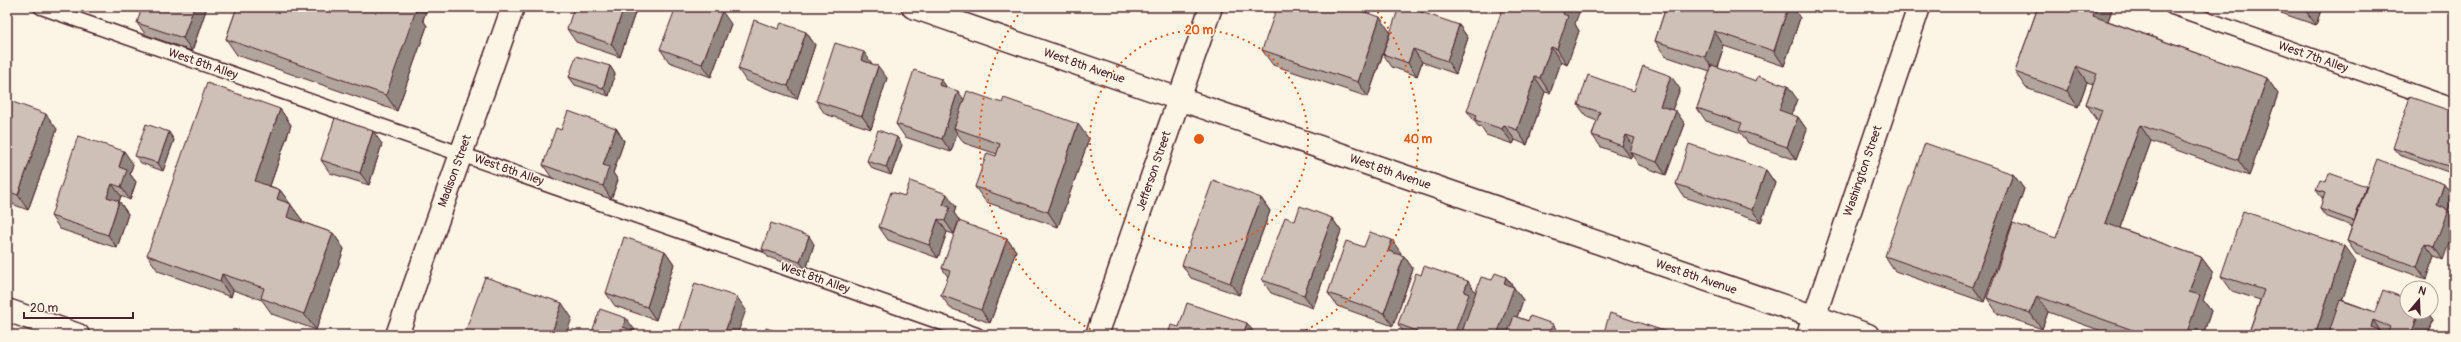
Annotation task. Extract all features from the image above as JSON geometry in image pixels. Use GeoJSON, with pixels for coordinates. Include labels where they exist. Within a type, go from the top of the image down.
{"type":"FeatureCollection","features":[{"type":"Feature","properties":{"kind":"street","name":"Madison Street"},"geometry":{"type":"LineString","coordinates":[[396,335],[462,154],[513,7]]}},
{"type":"Feature","properties":{"kind":"street","name":"West 8th Avenue"},"geometry":{"type":"LineString","coordinates":[[913,7],[1179,99],[1811,326],[1868,335]]}},
{"type":"Feature","properties":{"kind":"street","name":"Jefferson Street"},"geometry":{"type":"LineString","coordinates":[[1097,335],[1211,7]]}},
{"type":"Feature","properties":{"kind":"street","name":"Washington Street"},"geometry":{"type":"LineString","coordinates":[[1811,326],[1919,7]]}},
{"type":"Feature","properties":{"kind":"street"},"geometry":{"type":"LineString","coordinates":[[7,310],[78,335]]}},
{"type":"Feature","properties":{"kind":"lane","name":"West 8th Alley"},"geometry":{"type":"LineString","coordinates":[[40,7],[977,335]]}},
{"type":"Feature","properties":{"kind":"lane","name":"West 7th Alley"},"geometry":{"type":"LineString","coordinates":[[2172,7],[2454,106]]}},
{"type":"Feature","properties":{"kind":"building"},"geometry":{"type":"Polygon","coordinates":[[[142,7],[194,7],[183,38],[137,23],[142,7]]]}},
{"type":"Feature","properties":{"kind":"building"},"geometry":{"type":"Polygon","coordinates":[[[237,7],[411,7],[410,8],[416,10],[386,95],[226,39],[237,7]]]}},
{"type":"Feature","properties":{"kind":"building"},"geometry":{"type":"Polygon","coordinates":[[[574,7],[624,7],[611,44],[567,29],[574,7]]]}},
{"type":"Feature","properties":{"kind":"building"},"geometry":{"type":"Polygon","coordinates":[[[676,7],[710,7],[722,11],[702,64],[660,49],[676,7]]]}},
{"type":"Feature","properties":{"kind":"building"},"geometry":{"type":"Polygon","coordinates":[[[1277,7],[1349,7],[1380,17],[1358,82],[1262,50],[1277,7]]]}},
{"type":"Feature","properties":{"kind":"building"},"geometry":{"type":"Polygon","coordinates":[[[1399,7],[1407,7],[1459,25],[1447,61],[1413,49],[1408,63],[1383,54],[1399,7]]]}},
{"type":"Feature","properties":{"kind":"building"},"geometry":{"type":"Polygon","coordinates":[[[1503,7],[1565,7],[1563,14],[1568,16],[1557,49],[1551,47],[1540,78],[1535,77],[1517,130],[1504,125],[1502,129],[1475,120],[1477,115],[1467,111],[1503,7]]]}},
{"type":"Feature","properties":{"kind":"building"},"geometry":{"type":"Polygon","coordinates":[[[1666,7],[1686,7],[1699,11],[1700,7],[1788,7],[1774,51],[1714,31],[1705,57],[1655,41],[1666,7]]]}},
{"type":"Feature","properties":{"kind":"building"},"geometry":{"type":"Polygon","coordinates":[[[2038,7],[2096,7],[2093,16],[2267,78],[2238,160],[2140,125],[2105,223],[2201,257],[2189,292],[2200,295],[2186,335],[2147,335],[2037,296],[2030,313],[1987,298],[2013,223],[2056,238],[2102,110],[2086,104],[2097,74],[2076,66],[2067,91],[2015,72],[2038,7]]]}},
{"type":"Feature","properties":{"kind":"building"},"geometry":{"type":"Polygon","coordinates":[[[2298,7],[2306,7],[2305,10],[2298,7]]]}},
{"type":"Feature","properties":{"kind":"building"},"geometry":{"type":"Polygon","coordinates":[[[754,20],[778,29],[781,23],[806,32],[788,86],[738,69],[754,20]]]}},
{"type":"Feature","properties":{"kind":"building"},"geometry":{"type":"Polygon","coordinates":[[[835,43],[864,52],[861,60],[878,66],[862,116],[816,101],[835,43]]]}},
{"type":"Feature","properties":{"kind":"building"},"geometry":{"type":"Polygon","coordinates":[[[576,56],[610,66],[603,88],[569,77],[576,56]]]}},
{"type":"Feature","properties":{"kind":"building"},"geometry":{"type":"Polygon","coordinates":[[[1712,65],[1756,81],[1758,76],[1788,86],[1779,110],[1798,117],[1787,147],[1739,130],[1742,123],[1697,108],[1712,65]]]}},
{"type":"Feature","properties":{"kind":"building"},"geometry":{"type":"Polygon","coordinates":[[[1643,66],[1671,76],[1660,106],[1676,111],[1657,162],[1630,152],[1635,138],[1626,135],[1622,146],[1592,135],[1600,112],[1578,105],[1588,75],[1634,91],[1643,66]]]}},
{"type":"Feature","properties":{"kind":"building"},"geometry":{"type":"Polygon","coordinates":[[[914,70],[941,79],[939,85],[958,91],[942,139],[896,124],[914,70]]]}},
{"type":"Feature","properties":{"kind":"building"},"geometry":{"type":"Polygon","coordinates":[[[207,83],[280,109],[255,181],[280,190],[277,199],[291,204],[287,217],[333,233],[304,314],[261,298],[264,288],[222,274],[220,281],[147,255],[207,83]]]}},
{"type":"Feature","properties":{"kind":"building"},"geometry":{"type":"Polygon","coordinates":[[[967,91],[1002,103],[1004,98],[1078,124],[1048,212],[975,187],[987,153],[996,156],[1000,144],[954,128],[967,91]]]}},
{"type":"Feature","properties":{"kind":"building"},"geometry":{"type":"Polygon","coordinates":[[[2410,97],[2454,112],[2454,168],[2393,148],[2410,97]]]}},
{"type":"Feature","properties":{"kind":"building"},"geometry":{"type":"Polygon","coordinates":[[[7,100],[46,114],[18,195],[7,191],[7,100]]]}},
{"type":"Feature","properties":{"kind":"building"},"geometry":{"type":"Polygon","coordinates":[[[568,111],[616,128],[603,165],[609,167],[603,186],[543,165],[556,128],[561,130],[568,111]]]}},
{"type":"Feature","properties":{"kind":"building"},"geometry":{"type":"Polygon","coordinates":[[[335,118],[373,131],[360,173],[321,160],[335,118]]]}},
{"type":"Feature","properties":{"kind":"building"},"geometry":{"type":"Polygon","coordinates":[[[146,124],[169,132],[158,163],[135,156],[146,124]]]}},
{"type":"Feature","properties":{"kind":"building"},"geometry":{"type":"Polygon","coordinates":[[[878,130],[897,137],[886,167],[867,161],[878,130]]]}},
{"type":"Feature","properties":{"kind":"building"},"geometry":{"type":"Polygon","coordinates":[[[78,136],[124,151],[119,167],[127,170],[121,187],[112,184],[107,197],[119,201],[108,235],[51,216],[78,136]]]}},
{"type":"Feature","properties":{"kind":"building"},"geometry":{"type":"Polygon","coordinates":[[[1925,143],[2013,174],[1973,287],[1885,256],[1925,143]]]}},
{"type":"Feature","properties":{"kind":"building"},"geometry":{"type":"Polygon","coordinates":[[[1689,144],[1766,170],[1752,210],[1676,184],[1689,144]]]}},
{"type":"Feature","properties":{"kind":"building"},"geometry":{"type":"Polygon","coordinates":[[[2377,159],[2444,184],[2437,205],[2448,210],[2434,247],[2425,244],[2417,267],[2347,241],[2377,159]]]}},
{"type":"Feature","properties":{"kind":"building"},"geometry":{"type":"Polygon","coordinates":[[[2329,173],[2366,186],[2354,221],[2320,209],[2325,193],[2316,190],[2320,180],[2326,182],[2329,173]]]}},
{"type":"Feature","properties":{"kind":"building"},"geometry":{"type":"Polygon","coordinates":[[[1213,180],[1261,198],[1230,283],[1182,265],[1213,180]]]}},
{"type":"Feature","properties":{"kind":"building"},"geometry":{"type":"Polygon","coordinates":[[[910,181],[947,194],[943,205],[950,207],[945,221],[938,219],[929,245],[879,227],[891,192],[905,196],[910,181]]]}},
{"type":"Feature","properties":{"kind":"building"},"geometry":{"type":"Polygon","coordinates":[[[1300,206],[1332,218],[1304,295],[1262,280],[1285,217],[1295,221],[1300,206]]]}},
{"type":"Feature","properties":{"kind":"building"},"geometry":{"type":"Polygon","coordinates":[[[2243,211],[2345,246],[2315,335],[2248,335],[2264,290],[2221,276],[2243,211]]]}},
{"type":"Feature","properties":{"kind":"building"},"geometry":{"type":"Polygon","coordinates":[[[959,221],[1007,239],[981,310],[941,295],[950,271],[942,268],[959,221]]]}},
{"type":"Feature","properties":{"kind":"building"},"geometry":{"type":"Polygon","coordinates":[[[771,223],[809,236],[800,262],[762,249],[771,223]]]}},
{"type":"Feature","properties":{"kind":"building"},"geometry":{"type":"Polygon","coordinates":[[[1370,232],[1392,240],[1388,251],[1404,256],[1384,313],[1328,293],[1346,241],[1364,247],[1370,232]]]}},
{"type":"Feature","properties":{"kind":"building"},"geometry":{"type":"Polygon","coordinates":[[[624,237],[665,251],[647,307],[606,293],[624,237]]]}},
{"type":"Feature","properties":{"kind":"building"},"geometry":{"type":"Polygon","coordinates":[[[1424,266],[1468,281],[1464,292],[1469,294],[1454,335],[1415,335],[1417,331],[1398,324],[1416,273],[1421,275],[1424,266]]]}},
{"type":"Feature","properties":{"kind":"building"},"geometry":{"type":"Polygon","coordinates":[[[1495,273],[1506,277],[1504,284],[1514,287],[1497,335],[1461,335],[1481,277],[1492,280],[1495,273]]]}},
{"type":"Feature","properties":{"kind":"building"},"geometry":{"type":"Polygon","coordinates":[[[485,277],[562,303],[551,335],[464,335],[485,277]]]}},
{"type":"Feature","properties":{"kind":"building"},"geometry":{"type":"Polygon","coordinates":[[[695,283],[737,297],[724,335],[678,335],[695,283]]]}},
{"type":"Feature","properties":{"kind":"building"},"geometry":{"type":"Polygon","coordinates":[[[2383,290],[2399,296],[2399,320],[2416,320],[2411,335],[2400,332],[2398,335],[2387,335],[2390,327],[2373,320],[2371,327],[2379,330],[2377,335],[2328,335],[2340,300],[2375,312],[2383,290]]]}},
{"type":"Feature","properties":{"kind":"building"},"geometry":{"type":"Polygon","coordinates":[[[1187,303],[1247,323],[1243,335],[1168,335],[1171,325],[1179,327],[1187,303]]]}},
{"type":"Feature","properties":{"kind":"building"},"geometry":{"type":"Polygon","coordinates":[[[600,309],[626,318],[623,327],[645,335],[591,335],[600,309]]]}},
{"type":"Feature","properties":{"kind":"building"},"geometry":{"type":"Polygon","coordinates":[[[1610,313],[1676,335],[1603,335],[1610,313]]]}},
{"type":"Feature","properties":{"kind":"building"},"geometry":{"type":"Polygon","coordinates":[[[1514,316],[1528,321],[1530,316],[1553,324],[1551,329],[1568,335],[1507,335],[1514,316]]]}},
{"type":"Feature","properties":{"kind":"building"},"geometry":{"type":"Polygon","coordinates":[[[766,328],[788,335],[764,335],[766,328]]]}}]}
